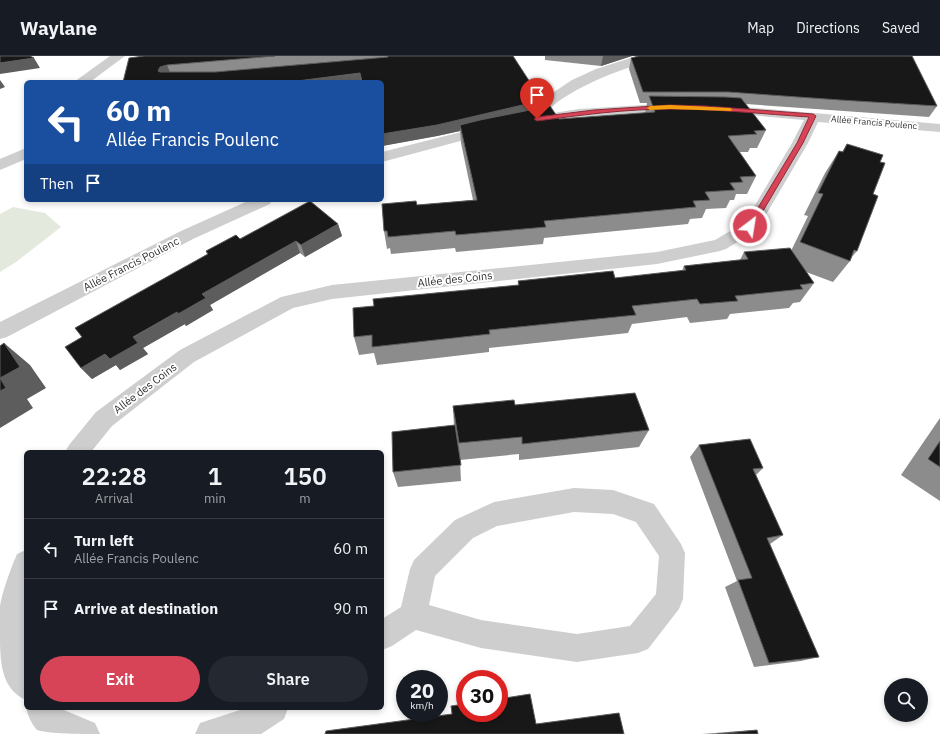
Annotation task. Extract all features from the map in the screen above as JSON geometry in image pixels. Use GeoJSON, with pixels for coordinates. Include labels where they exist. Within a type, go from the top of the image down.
{"type":"FeatureCollection","features":[{"type":"Feature","properties":{"kind":"street"},"geometry":{"type":"LineString","coordinates":[[85,80],[119,56]]}},
{"type":"Feature","properties":{"kind":"street"},"geometry":{"type":"LineString","coordinates":[[537,119],[544,105],[577,83],[600,72],[650,56]]}},
{"type":"Feature","properties":{"kind":"street","name":"Allée Francis Poulenc"},"geometry":{"type":"LineString","coordinates":[[384,156],[507,124],[608,110],[698,108],[813,116],[940,128]]}},
{"type":"Feature","properties":{"kind":"street","name":"Allée des Coins"},"geometry":{"type":"LineString","coordinates":[[79,450],[104,419],[186,356],[288,302],[332,292],[657,258],[720,245],[750,226],[800,143],[813,116]]}},
{"type":"Feature","properties":{"kind":"street"},"geometry":{"type":"LineString","coordinates":[[0,166],[24,154]]}},
{"type":"Feature","properties":{"kind":"street","name":"Allée Francis Poulenc"},"geometry":{"type":"LineString","coordinates":[[0,331],[173,242],[260,202]]}},
{"type":"Feature","properties":{"kind":"street"},"geometry":{"type":"LineString","coordinates":[[384,635],[413,615],[423,569],[464,529],[494,514],[574,500],[612,502],[645,513],[672,553],[669,599],[638,639],[577,648],[481,634],[413,615]]}},
{"type":"Feature","properties":{"kind":"street"},"geometry":{"type":"LineString","coordinates":[[24,570],[13,609],[15,667],[24,682]]}},
{"type":"Feature","properties":{"kind":"street"},"geometry":{"type":"LineString","coordinates":[[41,710],[48,719],[84,734]]}},
{"type":"Feature","properties":{"kind":"street"},"geometry":{"type":"LineString","coordinates":[[211,734],[249,724],[270,710]]}},
{"type":"Feature","properties":{"kind":"shaded area"},"geometry":{"type":"Polygon","coordinates":[[[13,207],[45,213],[61,227],[16,262],[0,272],[0,214],[13,207]]]}},
{"type":"Feature","properties":{"kind":"building"},"geometry":{"type":"Polygon","coordinates":[[[0,56],[30,56],[34,58],[0,63],[0,56]]]}},
{"type":"Feature","properties":{"kind":"building"},"geometry":{"type":"Polygon","coordinates":[[[144,56],[275,56],[167,65],[160,67],[158,71],[215,72],[388,56],[513,56],[537,93],[531,103],[437,125],[384,134],[384,80],[362,80],[360,73],[305,80],[124,80],[129,58],[144,56]]]}},
{"type":"Feature","properties":{"kind":"building"},"geometry":{"type":"Polygon","coordinates":[[[639,56],[912,56],[937,106],[728,92],[643,92],[631,58],[639,56]]]}},
{"type":"Feature","properties":{"kind":"building"},"geometry":{"type":"Polygon","coordinates":[[[649,96],[741,98],[766,130],[754,131],[757,134],[728,136],[756,176],[740,177],[743,182],[730,183],[735,190],[705,192],[710,200],[693,201],[696,207],[544,221],[546,227],[456,235],[455,231],[388,237],[387,231],[384,231],[382,204],[416,201],[417,205],[477,200],[460,125],[550,106],[559,119],[655,112],[649,96]]]}},
{"type":"Feature","properties":{"kind":"building"},"geometry":{"type":"Polygon","coordinates":[[[847,144],[883,155],[880,162],[885,163],[873,194],[878,196],[857,251],[854,250],[850,261],[800,242],[823,194],[818,193],[839,151],[843,152],[847,144]]]}},
{"type":"Feature","properties":{"kind":"building"},"geometry":{"type":"Polygon","coordinates":[[[308,202],[311,202],[338,224],[301,245],[296,241],[202,294],[206,298],[178,314],[177,312],[133,337],[138,343],[110,359],[105,354],[81,368],[65,347],[82,337],[75,328],[208,254],[206,251],[236,235],[240,239],[308,202]]]}},
{"type":"Feature","properties":{"kind":"building"},"geometry":{"type":"Polygon","coordinates":[[[790,248],[814,283],[800,285],[803,289],[735,296],[738,301],[700,304],[697,299],[632,306],[636,315],[489,330],[490,334],[372,347],[372,335],[354,337],[353,308],[374,306],[373,299],[519,285],[518,281],[613,271],[615,278],[686,270],[684,266],[748,259],[744,252],[790,248]]]}},
{"type":"Feature","properties":{"kind":"building"},"geometry":{"type":"Polygon","coordinates":[[[4,343],[20,367],[0,378],[0,346],[4,343]]]}},
{"type":"Feature","properties":{"kind":"building"},"geometry":{"type":"Polygon","coordinates":[[[0,378],[6,388],[0,391],[0,378]]]}},
{"type":"Feature","properties":{"kind":"building"},"geometry":{"type":"Polygon","coordinates":[[[635,393],[649,430],[522,444],[522,437],[459,443],[453,406],[514,400],[515,405],[635,393]]]}},
{"type":"Feature","properties":{"kind":"building"},"geometry":{"type":"Polygon","coordinates":[[[455,425],[461,465],[393,472],[392,432],[455,425]]]}},
{"type":"Feature","properties":{"kind":"building"},"geometry":{"type":"Polygon","coordinates":[[[750,439],[763,468],[753,469],[783,535],[767,538],[819,657],[769,663],[738,580],[752,578],[699,445],[750,439]]]}},
{"type":"Feature","properties":{"kind":"building"},"geometry":{"type":"Polygon","coordinates":[[[940,441],[940,467],[928,459],[940,441]]]}},
{"type":"Feature","properties":{"kind":"building"},"geometry":{"type":"Polygon","coordinates":[[[530,694],[536,724],[619,713],[624,734],[325,734],[326,731],[396,722],[448,722],[448,715],[452,714],[451,706],[456,705],[456,722],[508,722],[508,698],[530,694]]]}},
{"type":"Feature","properties":{"kind":"building"},"geometry":{"type":"Polygon","coordinates":[[[757,730],[758,734],[717,734],[757,730]]]}},
{"type":"Feature","properties":{"kind":"slow traffic"},"geometry":{"type":"LineString","coordinates":[[650,108],[670,107],[730,110]]}},
{"type":"Feature","properties":{"kind":"route"},"geometry":{"type":"LineString","coordinates":[[537,119],[594,111],[670,107],[758,111],[813,116],[800,143],[750,226]]}}]}
